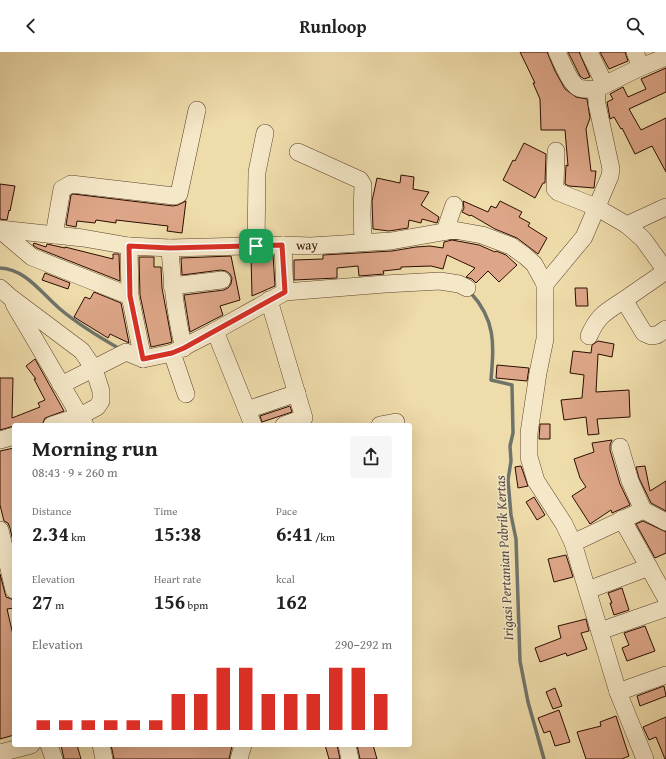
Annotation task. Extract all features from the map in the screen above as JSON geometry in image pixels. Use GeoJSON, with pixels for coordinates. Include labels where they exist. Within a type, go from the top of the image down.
{"type":"FeatureCollection","features":[{"type":"Feature","properties":{"kind":"street"},"geometry":{"type":"LineString","coordinates":[[557,52],[574,85],[584,89],[600,87],[638,60],[666,57]]}},
{"type":"Feature","properties":{"kind":"street"},"geometry":{"type":"LineString","coordinates":[[589,52],[600,87],[597,104],[611,169],[610,176],[584,237],[546,284],[545,339],[529,433],[530,457],[536,481],[564,524],[573,543],[618,692],[645,759]]}},
{"type":"Feature","properties":{"kind":"street"},"geometry":{"type":"LineString","coordinates":[[54,235],[62,189],[71,184],[174,196],[179,194],[197,110]]}},
{"type":"Feature","properties":{"kind":"street"},"geometry":{"type":"LineString","coordinates":[[256,246],[257,172],[265,133]]}},
{"type":"Feature","properties":{"kind":"street"},"geometry":{"type":"LineString","coordinates":[[556,151],[556,191],[596,207],[627,225],[643,239],[666,271],[602,316],[595,323],[589,336]]}},
{"type":"Feature","properties":{"kind":"street"},"geometry":{"type":"LineString","coordinates":[[298,152],[360,180],[363,185],[363,242]]}},
{"type":"Feature","properties":{"kind":"street"},"geometry":{"type":"LineString","coordinates":[[445,231],[454,204]]}},
{"type":"Feature","properties":{"kind":"street"},"geometry":{"type":"LineString","coordinates":[[627,225],[666,207]]}},
{"type":"Feature","properties":{"kind":"street"},"geometry":{"type":"LineString","coordinates":[[0,229],[32,257],[130,296]]}},
{"type":"Feature","properties":{"kind":"street","name":"way"},"geometry":{"type":"LineString","coordinates":[[0,229],[83,238],[129,246],[170,248],[282,245],[310,246],[391,241],[454,230],[482,235],[511,246],[534,264],[546,284]]}},
{"type":"Feature","properties":{"kind":"street"},"geometry":{"type":"LineString","coordinates":[[282,245],[285,292]]}},
{"type":"Feature","properties":{"kind":"street"},"geometry":{"type":"LineString","coordinates":[[129,246],[130,296],[143,359]]}},
{"type":"Feature","properties":{"kind":"street"},"geometry":{"type":"LineString","coordinates":[[170,248],[172,286],[178,325],[178,350],[186,394]]}},
{"type":"Feature","properties":{"kind":"street"},"geometry":{"type":"LineString","coordinates":[[172,286],[222,280]]}},
{"type":"Feature","properties":{"kind":"street"},"geometry":{"type":"LineString","coordinates":[[61,385],[126,352],[143,359],[178,350],[285,292],[384,284],[440,282],[459,284],[467,288]]}},
{"type":"Feature","properties":{"kind":"street"},"geometry":{"type":"LineString","coordinates":[[5,293],[82,350],[94,369],[101,401],[97,407],[82,420],[64,423]]}},
{"type":"Feature","properties":{"kind":"street"},"geometry":{"type":"LineString","coordinates":[[5,293],[82,420]]}},
{"type":"Feature","properties":{"kind":"street"},"geometry":{"type":"LineString","coordinates":[[269,300],[304,418],[290,423]]}},
{"type":"Feature","properties":{"kind":"street"},"geometry":{"type":"LineString","coordinates":[[624,300],[644,333],[650,336],[657,335],[666,329]]}},
{"type":"Feature","properties":{"kind":"street"},"geometry":{"type":"LineString","coordinates":[[215,331],[250,418],[297,393]]}},
{"type":"Feature","properties":{"kind":"street"},"geometry":{"type":"LineString","coordinates":[[0,440],[12,437]]}},
{"type":"Feature","properties":{"kind":"street"},"geometry":{"type":"LineString","coordinates":[[620,447],[630,481],[643,510],[666,522]]}},
{"type":"Feature","properties":{"kind":"street"},"geometry":{"type":"LineString","coordinates":[[573,543],[643,510]]}},
{"type":"Feature","properties":{"kind":"street"},"geometry":{"type":"LineString","coordinates":[[622,519],[666,598]]}},
{"type":"Feature","properties":{"kind":"street"},"geometry":{"type":"LineString","coordinates":[[4,540],[12,579]]}},
{"type":"Feature","properties":{"kind":"street"},"geometry":{"type":"LineString","coordinates":[[588,590],[649,567]]}},
{"type":"Feature","properties":{"kind":"street"},"geometry":{"type":"LineString","coordinates":[[0,592],[12,589]]}},
{"type":"Feature","properties":{"kind":"street"},"geometry":{"type":"LineString","coordinates":[[600,631],[666,608]]}},
{"type":"Feature","properties":{"kind":"street"},"geometry":{"type":"LineString","coordinates":[[618,692],[666,675]]}},
{"type":"Feature","properties":{"kind":"street"},"geometry":{"type":"LineString","coordinates":[[0,753],[23,747]]}},
{"type":"Feature","properties":{"kind":"street"},"geometry":{"type":"LineString","coordinates":[[50,747],[54,759]]}},
{"type":"Feature","properties":{"kind":"street"},"geometry":{"type":"LineString","coordinates":[[101,747],[104,759]]}},
{"type":"Feature","properties":{"kind":"street"},"geometry":{"type":"LineString","coordinates":[[239,759],[242,747]]}},
{"type":"Feature","properties":{"kind":"street"},"geometry":{"type":"LineString","coordinates":[[347,747],[350,759]]}},
{"type":"Feature","properties":{"kind":"building"},"geometry":{"type":"Polygon","coordinates":[[[520,52],[547,52],[565,89],[576,97],[587,99],[590,118],[586,129],[591,171],[596,171],[594,188],[569,186],[565,184],[566,165],[568,166],[565,130],[541,130],[540,99],[533,83],[535,83],[520,52]]]}},
{"type":"Feature","properties":{"kind":"building"},"geometry":{"type":"Polygon","coordinates":[[[568,52],[579,52],[590,77],[584,79],[580,76],[568,52]]]}},
{"type":"Feature","properties":{"kind":"building"},"geometry":{"type":"Polygon","coordinates":[[[600,52],[625,52],[628,61],[609,69],[600,52]]]}},
{"type":"Feature","properties":{"kind":"building"},"geometry":{"type":"Polygon","coordinates":[[[666,68],[666,92],[629,109],[641,130],[666,118],[666,172],[652,146],[635,154],[622,128],[621,129],[614,117],[610,119],[607,102],[613,99],[610,94],[623,87],[628,97],[646,89],[641,79],[666,68]]]}},
{"type":"Feature","properties":{"kind":"building"},"geometry":{"type":"Polygon","coordinates":[[[524,143],[546,154],[545,183],[543,183],[535,198],[503,180],[524,143]]]}},
{"type":"Feature","properties":{"kind":"building"},"geometry":{"type":"Polygon","coordinates":[[[401,175],[414,177],[413,189],[429,192],[421,205],[439,217],[437,223],[422,219],[421,223],[409,220],[408,228],[389,231],[373,229],[372,201],[377,178],[400,183],[401,175]]]}},
{"type":"Feature","properties":{"kind":"building"},"geometry":{"type":"Polygon","coordinates":[[[0,184],[15,186],[7,220],[0,219],[0,184]]]}},
{"type":"Feature","properties":{"kind":"building"},"geometry":{"type":"Polygon","coordinates":[[[73,194],[173,206],[186,201],[182,233],[167,231],[168,226],[116,220],[116,223],[96,220],[95,223],[77,221],[76,227],[66,225],[71,195],[73,194]]]}},
{"type":"Feature","properties":{"kind":"building"},"geometry":{"type":"Polygon","coordinates":[[[463,201],[488,212],[491,206],[496,208],[500,201],[522,212],[519,217],[530,223],[528,226],[547,238],[538,254],[517,238],[495,229],[471,215],[470,216],[462,212],[464,208],[463,201]]]}},
{"type":"Feature","properties":{"kind":"building"},"geometry":{"type":"Polygon","coordinates":[[[452,240],[479,245],[495,252],[496,251],[506,255],[517,265],[499,282],[488,271],[476,283],[472,279],[466,277],[475,268],[447,255],[443,269],[431,266],[401,267],[401,269],[383,271],[384,274],[359,276],[358,266],[337,268],[337,278],[294,280],[294,260],[323,259],[323,255],[392,251],[416,247],[430,246],[443,248],[444,242],[452,240]]]}},
{"type":"Feature","properties":{"kind":"building"},"geometry":{"type":"Polygon","coordinates":[[[34,243],[46,247],[47,244],[65,247],[113,259],[113,254],[119,254],[120,281],[37,248],[33,245],[34,243]]]}},
{"type":"Feature","properties":{"kind":"building"},"geometry":{"type":"Polygon","coordinates":[[[273,255],[275,286],[252,296],[251,256],[273,255]]]}},
{"type":"Feature","properties":{"kind":"building"},"geometry":{"type":"Polygon","coordinates":[[[231,256],[240,300],[220,306],[223,315],[190,332],[184,295],[224,290],[231,284],[232,278],[226,271],[221,270],[182,275],[181,258],[231,256]]]}},
{"type":"Feature","properties":{"kind":"building"},"geometry":{"type":"Polygon","coordinates":[[[139,257],[154,257],[154,267],[161,267],[162,288],[172,342],[151,347],[140,295],[139,257]]]}},
{"type":"Feature","properties":{"kind":"building"},"geometry":{"type":"Polygon","coordinates":[[[45,273],[70,283],[68,289],[42,280],[45,273]]]}},
{"type":"Feature","properties":{"kind":"building"},"geometry":{"type":"Polygon","coordinates":[[[575,288],[587,288],[588,306],[576,306],[575,288]]]}},
{"type":"Feature","properties":{"kind":"building"},"geometry":{"type":"Polygon","coordinates":[[[94,292],[121,303],[129,343],[110,334],[108,338],[74,317],[85,297],[90,299],[94,292]]]}},
{"type":"Feature","properties":{"kind":"building"},"geometry":{"type":"Polygon","coordinates":[[[598,341],[614,344],[612,357],[598,354],[596,392],[629,390],[630,417],[597,419],[599,434],[588,435],[586,417],[564,420],[561,400],[582,398],[584,375],[570,373],[573,351],[591,353],[592,345],[598,341]]]}},
{"type":"Feature","properties":{"kind":"building"},"geometry":{"type":"Polygon","coordinates":[[[35,359],[64,411],[45,418],[43,423],[12,423],[12,427],[0,430],[0,378],[13,378],[12,418],[40,407],[38,403],[45,400],[34,379],[36,379],[26,366],[35,359]]]}},
{"type":"Feature","properties":{"kind":"building"},"geometry":{"type":"Polygon","coordinates":[[[497,365],[529,368],[527,381],[496,378],[497,365]]]}},
{"type":"Feature","properties":{"kind":"building"},"geometry":{"type":"Polygon","coordinates":[[[290,406],[292,412],[262,422],[260,416],[290,406]]]}},
{"type":"Feature","properties":{"kind":"building"},"geometry":{"type":"Polygon","coordinates":[[[540,424],[550,424],[550,439],[539,439],[540,424]]]}},
{"type":"Feature","properties":{"kind":"building"},"geometry":{"type":"Polygon","coordinates":[[[612,440],[610,450],[620,484],[630,505],[612,513],[611,510],[590,524],[572,496],[586,487],[580,478],[574,459],[594,452],[592,443],[612,440]]]}},
{"type":"Feature","properties":{"kind":"building"},"geometry":{"type":"Polygon","coordinates":[[[12,448],[12,537],[8,523],[4,521],[0,505],[0,451],[12,448]]]}},
{"type":"Feature","properties":{"kind":"building"},"geometry":{"type":"Polygon","coordinates":[[[521,466],[528,486],[518,488],[515,467],[521,466]]]}},
{"type":"Feature","properties":{"kind":"building"},"geometry":{"type":"Polygon","coordinates":[[[645,466],[650,491],[666,481],[666,511],[651,503],[639,478],[636,467],[645,466]]]}},
{"type":"Feature","properties":{"kind":"building"},"geometry":{"type":"Polygon","coordinates":[[[534,497],[545,515],[537,520],[526,502],[534,497]]]}},
{"type":"Feature","properties":{"kind":"building"},"geometry":{"type":"Polygon","coordinates":[[[643,521],[666,532],[666,553],[655,558],[636,524],[643,521]]]}},
{"type":"Feature","properties":{"kind":"building"},"geometry":{"type":"Polygon","coordinates":[[[566,555],[573,577],[554,582],[548,559],[566,555]]]}},
{"type":"Feature","properties":{"kind":"building"},"geometry":{"type":"Polygon","coordinates":[[[0,574],[6,597],[12,599],[12,608],[7,609],[12,630],[12,736],[0,739],[0,574]]]}},
{"type":"Feature","properties":{"kind":"building"},"geometry":{"type":"Polygon","coordinates":[[[622,588],[629,610],[614,615],[610,603],[612,603],[608,593],[622,588]]]}},
{"type":"Feature","properties":{"kind":"building"},"geometry":{"type":"Polygon","coordinates":[[[586,619],[589,631],[581,633],[587,649],[567,656],[566,653],[540,662],[535,648],[561,638],[558,626],[586,619]]]}},
{"type":"Feature","properties":{"kind":"building"},"geometry":{"type":"Polygon","coordinates":[[[645,626],[655,651],[627,661],[622,648],[629,645],[624,633],[645,626]]]}},
{"type":"Feature","properties":{"kind":"building"},"geometry":{"type":"Polygon","coordinates":[[[664,686],[666,696],[640,706],[637,696],[664,686]]]}},
{"type":"Feature","properties":{"kind":"building"},"geometry":{"type":"Polygon","coordinates":[[[555,688],[562,706],[553,709],[546,692],[555,688]]]}},
{"type":"Feature","properties":{"kind":"building"},"geometry":{"type":"Polygon","coordinates":[[[559,710],[570,742],[555,746],[550,731],[544,733],[538,718],[559,710]]]}},
{"type":"Feature","properties":{"kind":"building"},"geometry":{"type":"Polygon","coordinates":[[[616,716],[629,756],[622,759],[586,759],[577,732],[601,726],[600,722],[616,716]]]}},
{"type":"Feature","properties":{"kind":"building"},"geometry":{"type":"Polygon","coordinates":[[[666,717],[665,759],[656,737],[649,740],[643,727],[666,717]]]}},
{"type":"Feature","properties":{"kind":"building"},"geometry":{"type":"Polygon","coordinates":[[[61,747],[78,747],[81,759],[64,759],[61,747]]]}},
{"type":"Feature","properties":{"kind":"building"},"geometry":{"type":"Polygon","coordinates":[[[111,747],[232,747],[229,759],[114,759],[111,747]]]}},
{"type":"Feature","properties":{"kind":"building"},"geometry":{"type":"Polygon","coordinates":[[[326,747],[337,747],[340,759],[329,759],[326,747]]]}},
{"type":"Feature","properties":{"kind":"building"},"geometry":{"type":"Polygon","coordinates":[[[357,747],[374,747],[377,759],[360,759],[357,747]]]}},
{"type":"Feature","properties":{"kind":"waterway","name":"Irigasi Pertanian Pabrik Kertas"},"geometry":{"type":"LineString","coordinates":[[0,268],[9,269],[26,277],[67,315],[120,349]]}},
{"type":"Feature","properties":{"kind":"waterway","name":"Irigasi Pertanian Pabrik Kertas"},"geometry":{"type":"LineString","coordinates":[[470,292],[485,312],[489,323],[493,344],[491,380],[512,385],[513,433],[510,446],[511,461],[508,480],[511,515],[516,539],[520,661],[528,702],[544,759]]}},
{"type":"Feature","properties":{"kind":"route"},"geometry":{"type":"LineString","coordinates":[[282,245],[285,292],[184,348],[172,353],[143,359],[130,296],[129,246],[170,248],[256,246],[282,245]]}}]}
